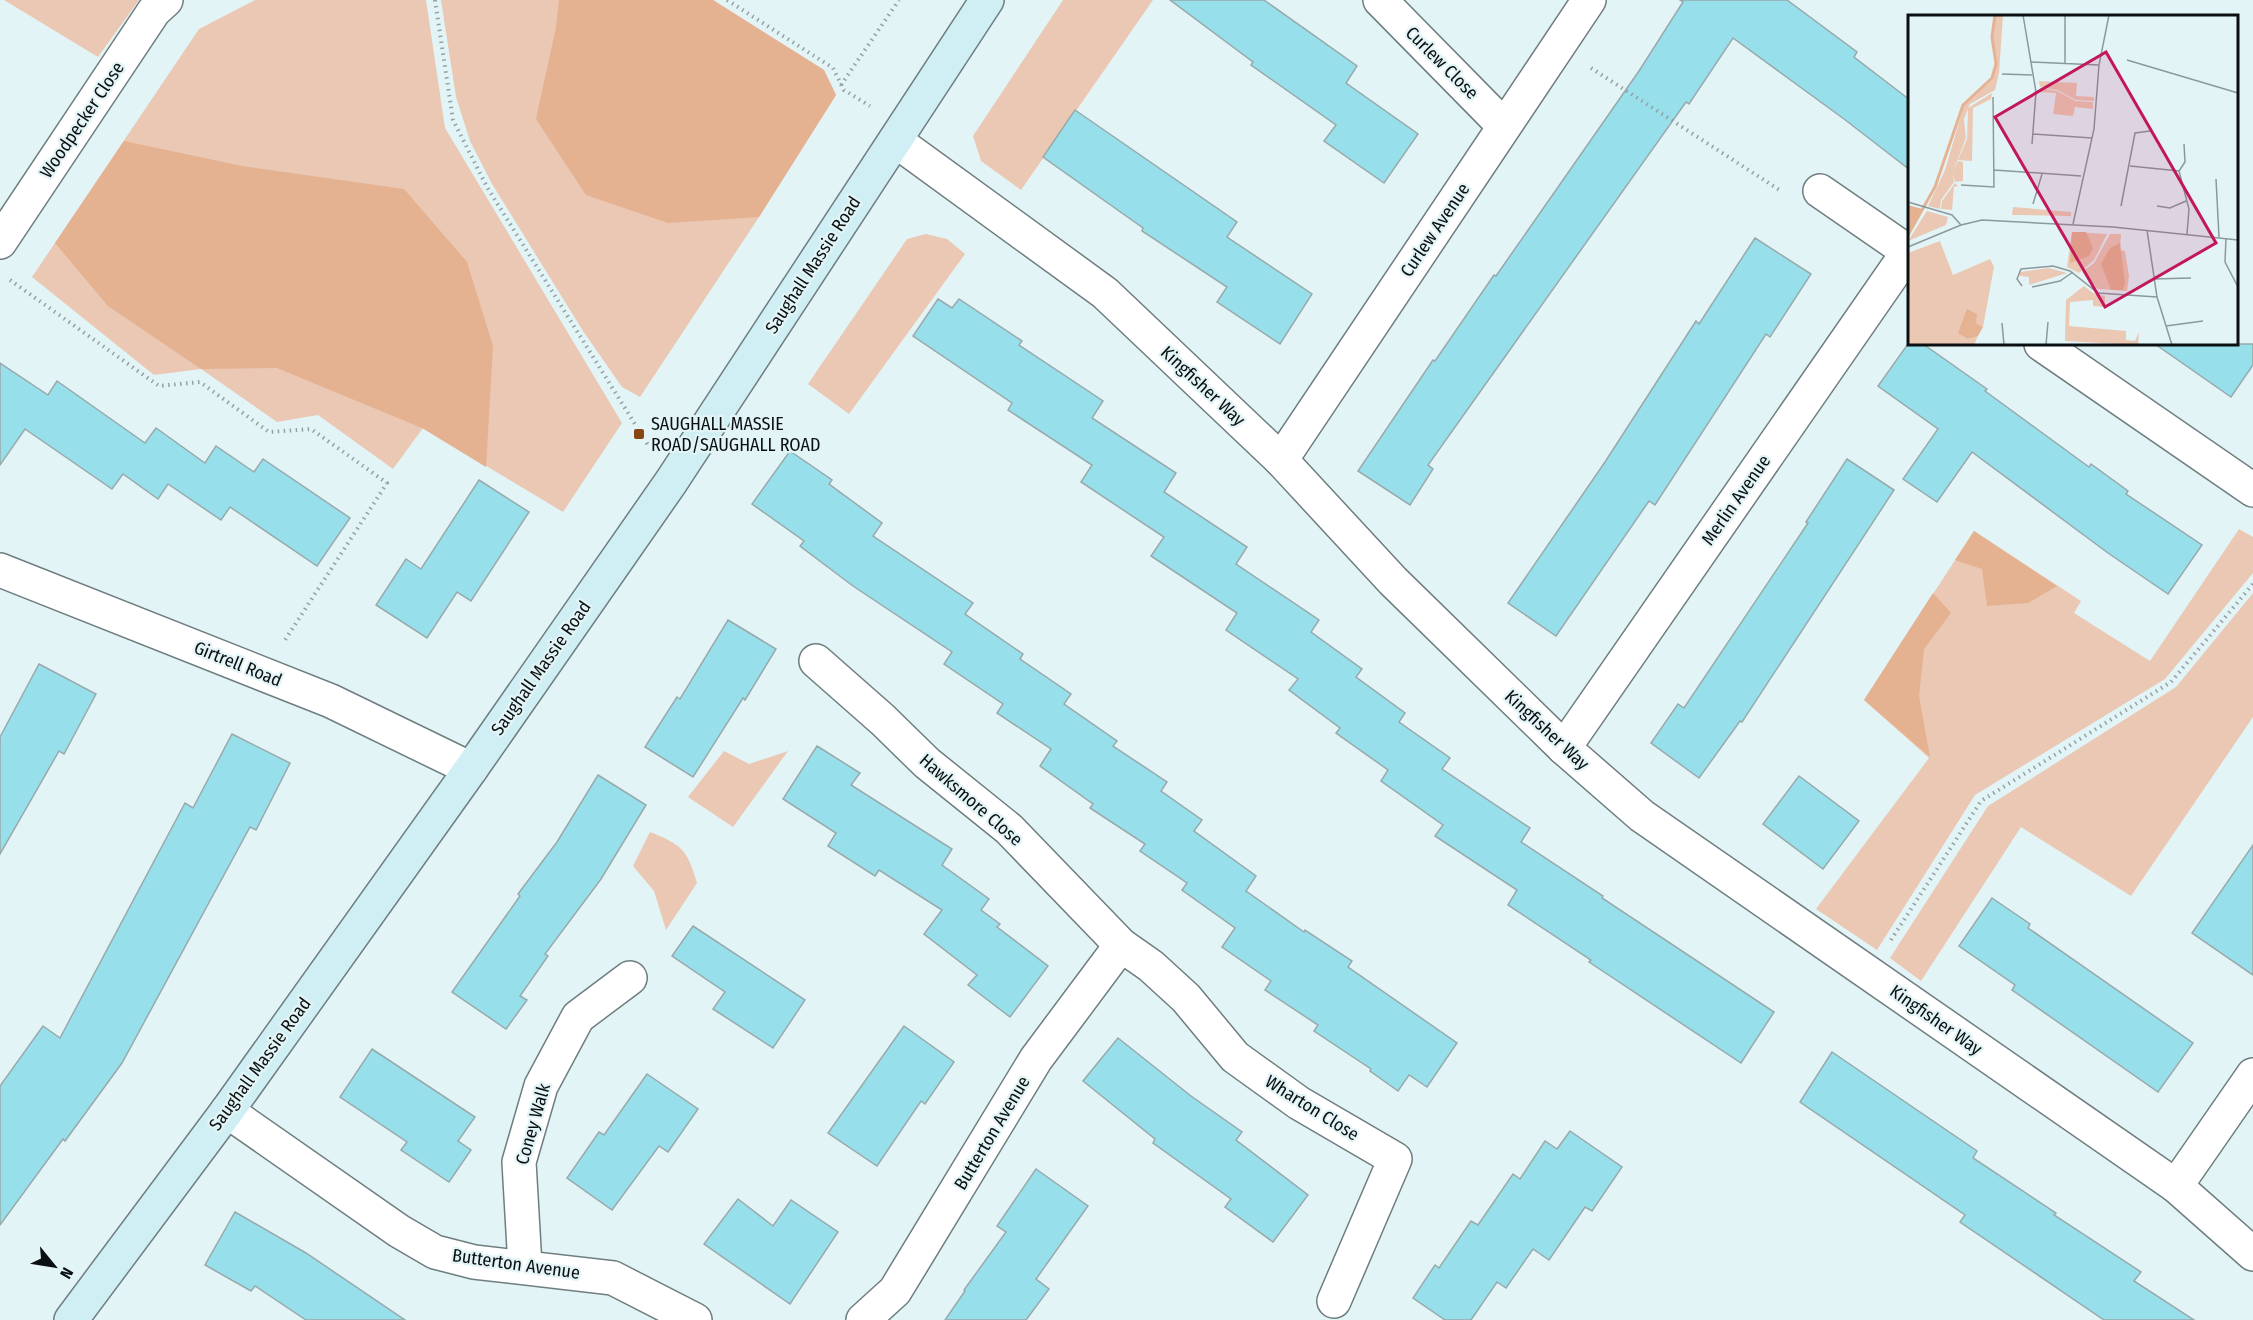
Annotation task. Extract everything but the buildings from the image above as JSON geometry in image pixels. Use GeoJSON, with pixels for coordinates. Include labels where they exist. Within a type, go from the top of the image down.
{"type":"FeatureCollection","features":[{"type":"Feature","properties":{"kind":"main road","name":"Saughall Massie Road"},"geometry":{"type":"LineString","coordinates":[[71,1320],[227,1111],[671,483],[987,0]]}},
{"type":"Feature","properties":{"kind":"street","name":"Woodpecker Close"},"geometry":{"type":"LineString","coordinates":[[0,242],[154,11],[166,0]]}},
{"type":"Feature","properties":{"kind":"street","name":"Curlew Close"},"geometry":{"type":"LineString","coordinates":[[1380,0],[1504,126]]}},
{"type":"Feature","properties":{"kind":"street","name":"Curlew Avenue"},"geometry":{"type":"LineString","coordinates":[[1281,460],[1589,0]]}},
{"type":"Feature","properties":{"kind":"street","name":"Kingfisher Way"},"geometry":{"type":"LineString","coordinates":[[900,134],[1105,293],[1281,460],[1393,581],[1564,748],[1642,816],[2176,1186],[2253,1254]]}},
{"type":"Feature","properties":{"kind":"street","name":"Merlin Avenue"},"geometry":{"type":"LineString","coordinates":[[1820,191],[1908,251]]}},
{"type":"Feature","properties":{"kind":"street","name":"Merlin Avenue"},"geometry":{"type":"LineString","coordinates":[[1564,748],[1908,253]]}},
{"type":"Feature","properties":{"kind":"street"},"geometry":{"type":"LineString","coordinates":[[2042,345],[2253,490]]}},
{"type":"Feature","properties":{"kind":"street","name":"Girtrell Road"},"geometry":{"type":"LineString","coordinates":[[1,573],[331,701],[471,769]]}},
{"type":"Feature","properties":{"kind":"street","name":"Hawksmore Close"},"geometry":{"type":"LineString","coordinates":[[816,661],[883,720],[927,763],[1009,829],[1120,945]]}},
{"type":"Feature","properties":{"kind":"street","name":"Wharton Close"},"geometry":{"type":"LineString","coordinates":[[1120,945],[1151,966],[1186,998],[1235,1057],[1299,1103],[1395,1159],[1334,1301]]}},
{"type":"Feature","properties":{"kind":"street","name":"Butterton Avenue"},"geometry":{"type":"LineString","coordinates":[[863,1320],[895,1291],[1036,1059],[1120,945]]}},
{"type":"Feature","properties":{"kind":"street","name":"Coney Walk"},"geometry":{"type":"LineString","coordinates":[[525,1266],[519,1162],[541,1086],[578,1017],[630,978]]}},
{"type":"Feature","properties":{"kind":"street"},"geometry":{"type":"LineString","coordinates":[[2176,1186],[2253,1075]]}},
{"type":"Feature","properties":{"kind":"street","name":"Butterton Avenue"},"geometry":{"type":"LineString","coordinates":[[227,1111],[399,1231],[435,1252],[474,1262],[525,1266],[614,1278],[695,1320]]}},
{"type":"Feature","properties":{"kind":"path"},"geometry":{"type":"LineString","coordinates":[[435,0],[453,120],[487,187],[671,483]]}},
{"type":"Feature","properties":{"kind":"path"},"geometry":{"type":"LineString","coordinates":[[727,0],[832,68],[844,90],[900,134]]}},
{"type":"Feature","properties":{"kind":"path"},"geometry":{"type":"LineString","coordinates":[[842,85],[899,0]]}},
{"type":"Feature","properties":{"kind":"path"},"geometry":{"type":"LineString","coordinates":[[1558,46],[1783,192],[1820,191]]}},
{"type":"Feature","properties":{"kind":"path"},"geometry":{"type":"LineString","coordinates":[[9,279],[159,386],[200,382],[269,432],[311,429],[387,483],[263,673]]}},
{"type":"Feature","properties":{"kind":"path"},"geometry":{"type":"LineString","coordinates":[[1869,973],[1981,801],[2171,682],[2253,584]]}},
{"type":"Feature","properties":{"kind":"shaded area"},"geometry":{"type":"Polygon","coordinates":[[[4,0],[139,0],[98,57],[4,0]]]}},
{"type":"Feature","properties":{"kind":"shaded area"},"geometry":{"type":"Polygon","coordinates":[[[255,0],[426,0],[445,128],[622,423],[563,512],[423,428],[393,469],[318,415],[277,422],[201,369],[154,375],[32,277],[199,29],[255,0]]]}},
{"type":"Feature","properties":{"kind":"shaded area"},"geometry":{"type":"Polygon","coordinates":[[[441,0],[713,0],[824,70],[836,95],[759,217],[640,397],[622,387],[583,331],[492,184],[470,141],[456,97],[441,0]]]}},
{"type":"Feature","properties":{"kind":"shaded area"},"geometry":{"type":"Polygon","coordinates":[[[559,0],[713,0],[824,70],[836,95],[759,217],[668,223],[586,195],[536,119],[556,27],[559,0]]]}},
{"type":"Feature","properties":{"kind":"shaded area"},"geometry":{"type":"Polygon","coordinates":[[[1063,0],[1153,0],[1021,190],[981,161],[973,136],[1063,0]]]}},
{"type":"Feature","properties":{"kind":"shaded area"},"geometry":{"type":"Polygon","coordinates":[[[124,141],[242,166],[404,189],[467,262],[493,346],[486,467],[422,428],[277,368],[201,369],[108,306],[55,243],[124,141]]]}},
{"type":"Feature","properties":{"kind":"shaded area"},"geometry":{"type":"Polygon","coordinates":[[[926,234],[947,239],[965,254],[849,414],[808,384],[907,239],[926,234]]]}},
{"type":"Feature","properties":{"kind":"shaded area"},"geometry":{"type":"Polygon","coordinates":[[[2239,529],[2253,537],[2253,573],[2165,679],[1975,795],[1877,950],[1816,909],[1929,758],[1864,700],[1974,531],[2081,601],[2074,613],[2150,661],[2239,529]]]}},
{"type":"Feature","properties":{"kind":"shaded area"},"geometry":{"type":"Polygon","coordinates":[[[1974,531],[2057,586],[2028,603],[1987,606],[1982,569],[1955,560],[1974,531]]]}},
{"type":"Feature","properties":{"kind":"shaded area"},"geometry":{"type":"Polygon","coordinates":[[[1933,593],[1951,613],[1924,649],[1919,696],[1930,757],[1864,700],[1933,593]]]}},
{"type":"Feature","properties":{"kind":"shaded area"},"geometry":{"type":"Polygon","coordinates":[[[2253,593],[2253,717],[2131,896],[2021,827],[1921,981],[1890,958],[1988,806],[2176,687],[2253,593]]]}},
{"type":"Feature","properties":{"kind":"shaded area"},"geometry":{"type":"Polygon","coordinates":[[[724,751],[749,764],[788,751],[733,827],[688,797],[724,751]]]}},
{"type":"Feature","properties":{"kind":"shaded area"},"geometry":{"type":"Polygon","coordinates":[[[650,832],[682,850],[690,863],[697,883],[666,930],[654,891],[633,866],[650,832]]]}},
{"type":"Feature","properties":{"kind":"place","name":"SAUGHALL MASSIE ROAD/SAUGHALL ROAD"},"geometry":{"type":"Point","coordinates":[639,434]}}]}
